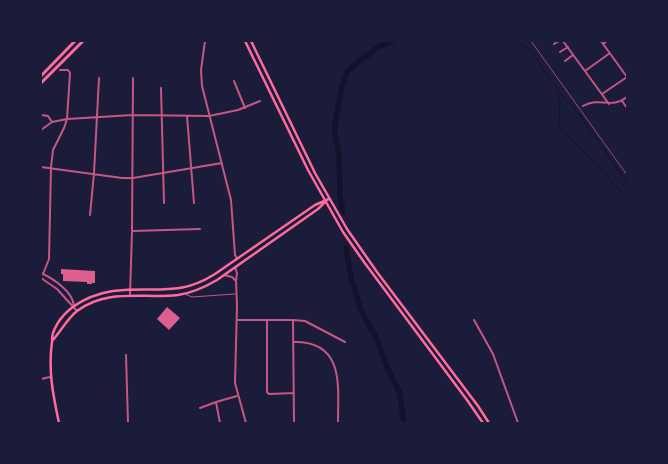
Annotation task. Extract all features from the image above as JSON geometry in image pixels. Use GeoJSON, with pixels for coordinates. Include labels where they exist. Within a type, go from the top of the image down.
{"type":"FeatureCollection","features":[{"type":"Feature","properties":{"kind":"highway"},"geometry":{"type":"LineString","coordinates":[[41,76],[75,41]]}},
{"type":"Feature","properties":{"kind":"highway"},"geometry":{"type":"LineString","coordinates":[[41,83],[83,41]]}},
{"type":"Feature","properties":{"kind":"main road"},"geometry":{"type":"LineString","coordinates":[[245,41],[324,202],[349,242],[483,423]]}},
{"type":"Feature","properties":{"kind":"main road"},"geometry":{"type":"LineString","coordinates":[[251,41],[312,167],[347,229],[489,423]]}},
{"type":"Feature","properties":{"kind":"main road"},"geometry":{"type":"LineString","coordinates":[[59,423],[50,377],[52,334],[58,324],[74,306],[88,298],[113,290],[171,290],[198,284],[230,264],[315,205],[329,199]]}},
{"type":"Feature","properties":{"kind":"main road"},"geometry":{"type":"LineString","coordinates":[[52,342],[66,322],[77,311],[91,303],[109,297],[185,294],[204,287],[235,268],[282,235],[318,209],[324,202]]}},
{"type":"Feature","properties":{"kind":"main road"},"geometry":{"type":"LineString","coordinates":[[278,230],[282,235]]}},
{"type":"Feature","properties":{"kind":"main road"},"geometry":{"type":"LineString","coordinates":[[364,262],[368,259]]}},
{"type":"Feature","properties":{"kind":"main road"},"geometry":{"type":"LineString","coordinates":[[183,288],[185,294]]}},
{"type":"Feature","properties":{"kind":"main road"},"geometry":{"type":"LineString","coordinates":[[88,298],[91,303]]}},
{"type":"Feature","properties":{"kind":"main road"},"geometry":{"type":"LineString","coordinates":[[452,381],[456,382],[458,380],[457,378]]}},
{"type":"Feature","properties":{"kind":"street"},"geometry":{"type":"LineString","coordinates":[[205,41],[201,81],[230,200],[234,255],[237,259]]}},
{"type":"Feature","properties":{"kind":"street"},"geometry":{"type":"LineString","coordinates":[[554,44],[558,41]]}},
{"type":"Feature","properties":{"kind":"street"},"geometry":{"type":"LineString","coordinates":[[563,41],[609,104]]}},
{"type":"Feature","properties":{"kind":"street"},"geometry":{"type":"LineString","coordinates":[[601,41],[627,77],[602,94]]}},
{"type":"Feature","properties":{"kind":"street"},"geometry":{"type":"LineString","coordinates":[[603,44],[607,41]]}},
{"type":"Feature","properties":{"kind":"street"},"geometry":{"type":"LineString","coordinates":[[560,52],[568,47]]}},
{"type":"Feature","properties":{"kind":"street"},"geometry":{"type":"LineString","coordinates":[[585,71],[610,53]]}},
{"type":"Feature","properties":{"kind":"street"},"geometry":{"type":"LineString","coordinates":[[565,61],[573,55]]}},
{"type":"Feature","properties":{"kind":"street"},"geometry":{"type":"LineString","coordinates":[[60,70],[67,70],[70,72],[67,119],[54,147],[51,167],[49,259],[42,274],[54,281],[67,292],[74,301],[74,306],[77,311]]}},
{"type":"Feature","properties":{"kind":"street"},"geometry":{"type":"LineString","coordinates":[[90,215],[94,173],[99,78]]}},
{"type":"Feature","properties":{"kind":"street"},"geometry":{"type":"LineString","coordinates":[[130,295],[134,78]]}},
{"type":"Feature","properties":{"kind":"street"},"geometry":{"type":"LineString","coordinates":[[234,81],[245,108]]}},
{"type":"Feature","properties":{"kind":"street"},"geometry":{"type":"LineString","coordinates":[[161,88],[164,203]]}},
{"type":"Feature","properties":{"kind":"street"},"geometry":{"type":"LineString","coordinates":[[583,106],[595,102],[613,104],[622,101],[627,97]]}},
{"type":"Feature","properties":{"kind":"street"},"geometry":{"type":"LineString","coordinates":[[41,130],[52,122],[67,119],[133,116],[209,116],[245,108],[260,101]]}},
{"type":"Feature","properties":{"kind":"street"},"geometry":{"type":"LineString","coordinates":[[622,101],[627,108]]}},
{"type":"Feature","properties":{"kind":"street"},"geometry":{"type":"LineString","coordinates":[[41,115],[48,116],[52,122]]}},
{"type":"Feature","properties":{"kind":"street"},"geometry":{"type":"LineString","coordinates":[[187,116],[194,203]]}},
{"type":"Feature","properties":{"kind":"street"},"geometry":{"type":"LineString","coordinates":[[41,167],[51,167],[122,178],[133,178],[222,163]]}},
{"type":"Feature","properties":{"kind":"street"},"geometry":{"type":"LineString","coordinates":[[132,231],[200,229]]}},
{"type":"Feature","properties":{"kind":"street"},"geometry":{"type":"LineString","coordinates":[[235,268],[237,273],[234,383],[246,423]]}},
{"type":"Feature","properties":{"kind":"street"},"geometry":{"type":"LineString","coordinates":[[224,275],[232,277],[236,281]]}},
{"type":"Feature","properties":{"kind":"street"},"geometry":{"type":"LineString","coordinates":[[41,278],[51,284],[69,304],[74,306]]}},
{"type":"Feature","properties":{"kind":"street"},"geometry":{"type":"LineString","coordinates":[[51,284],[54,281]]}},
{"type":"Feature","properties":{"kind":"street"},"geometry":{"type":"LineString","coordinates":[[236,320],[306,321],[345,342]]}},
{"type":"Feature","properties":{"kind":"street"},"geometry":{"type":"LineString","coordinates":[[293,320],[294,423]]}},
{"type":"Feature","properties":{"kind":"street"},"geometry":{"type":"LineString","coordinates":[[474,320],[493,354],[518,423]]}},
{"type":"Feature","properties":{"kind":"street"},"geometry":{"type":"LineString","coordinates":[[267,321],[267,392],[269,394],[294,394]]}},
{"type":"Feature","properties":{"kind":"street"},"geometry":{"type":"LineString","coordinates":[[294,342],[305,342],[318,346],[328,354],[333,361],[338,379],[338,423]]}},
{"type":"Feature","properties":{"kind":"street"},"geometry":{"type":"LineString","coordinates":[[126,355],[128,423]]}},
{"type":"Feature","properties":{"kind":"street"},"geometry":{"type":"LineString","coordinates":[[41,379],[50,377]]}},
{"type":"Feature","properties":{"kind":"street"},"geometry":{"type":"LineString","coordinates":[[200,408],[237,396]]}},
{"type":"Feature","properties":{"kind":"street"},"geometry":{"type":"LineString","coordinates":[[216,402],[220,423]]}},
{"type":"Feature","properties":{"kind":"lane"},"geometry":{"type":"LineString","coordinates":[[230,264],[235,268]]}},
{"type":"Feature","properties":{"kind":"lane"},"geometry":{"type":"LineString","coordinates":[[185,294],[192,297],[236,294]]}},
{"type":"Feature","properties":{"kind":"building"},"geometry":{"type":"Polygon","coordinates":[[[61,269],[95,271],[95,283],[87,284],[87,282],[63,281],[61,269]]]}},
{"type":"Feature","properties":{"kind":"building"},"geometry":{"type":"Polygon","coordinates":[[[167,307],[180,318],[169,330],[157,319],[167,307]]]}},
{"type":"Feature","properties":{"kind":"waterway"},"geometry":{"type":"LineString","coordinates":[[343,212],[340,196],[339,154],[334,129],[342,86],[347,72],[352,67],[378,47],[392,41]]}},
{"type":"Feature","properties":{"kind":"waterway"},"geometry":{"type":"LineString","coordinates":[[517,41],[532,53],[565,100],[576,110]]}},
{"type":"Feature","properties":{"kind":"waterway"},"geometry":{"type":"LineString","coordinates":[[560,100],[560,127]]}},
{"type":"Feature","properties":{"kind":"waterway"},"geometry":{"type":"LineString","coordinates":[[578,113],[627,182]]}},
{"type":"Feature","properties":{"kind":"waterway"},"geometry":{"type":"LineString","coordinates":[[563,130],[627,198]]}},
{"type":"Feature","properties":{"kind":"waterway"},"geometry":{"type":"LineString","coordinates":[[346,248],[351,278],[361,311],[376,337],[387,367],[400,394],[404,423]]}},
{"type":"Feature","properties":{"kind":"railway"},"geometry":{"type":"LineString","coordinates":[[531,41],[627,175]]}}]}
